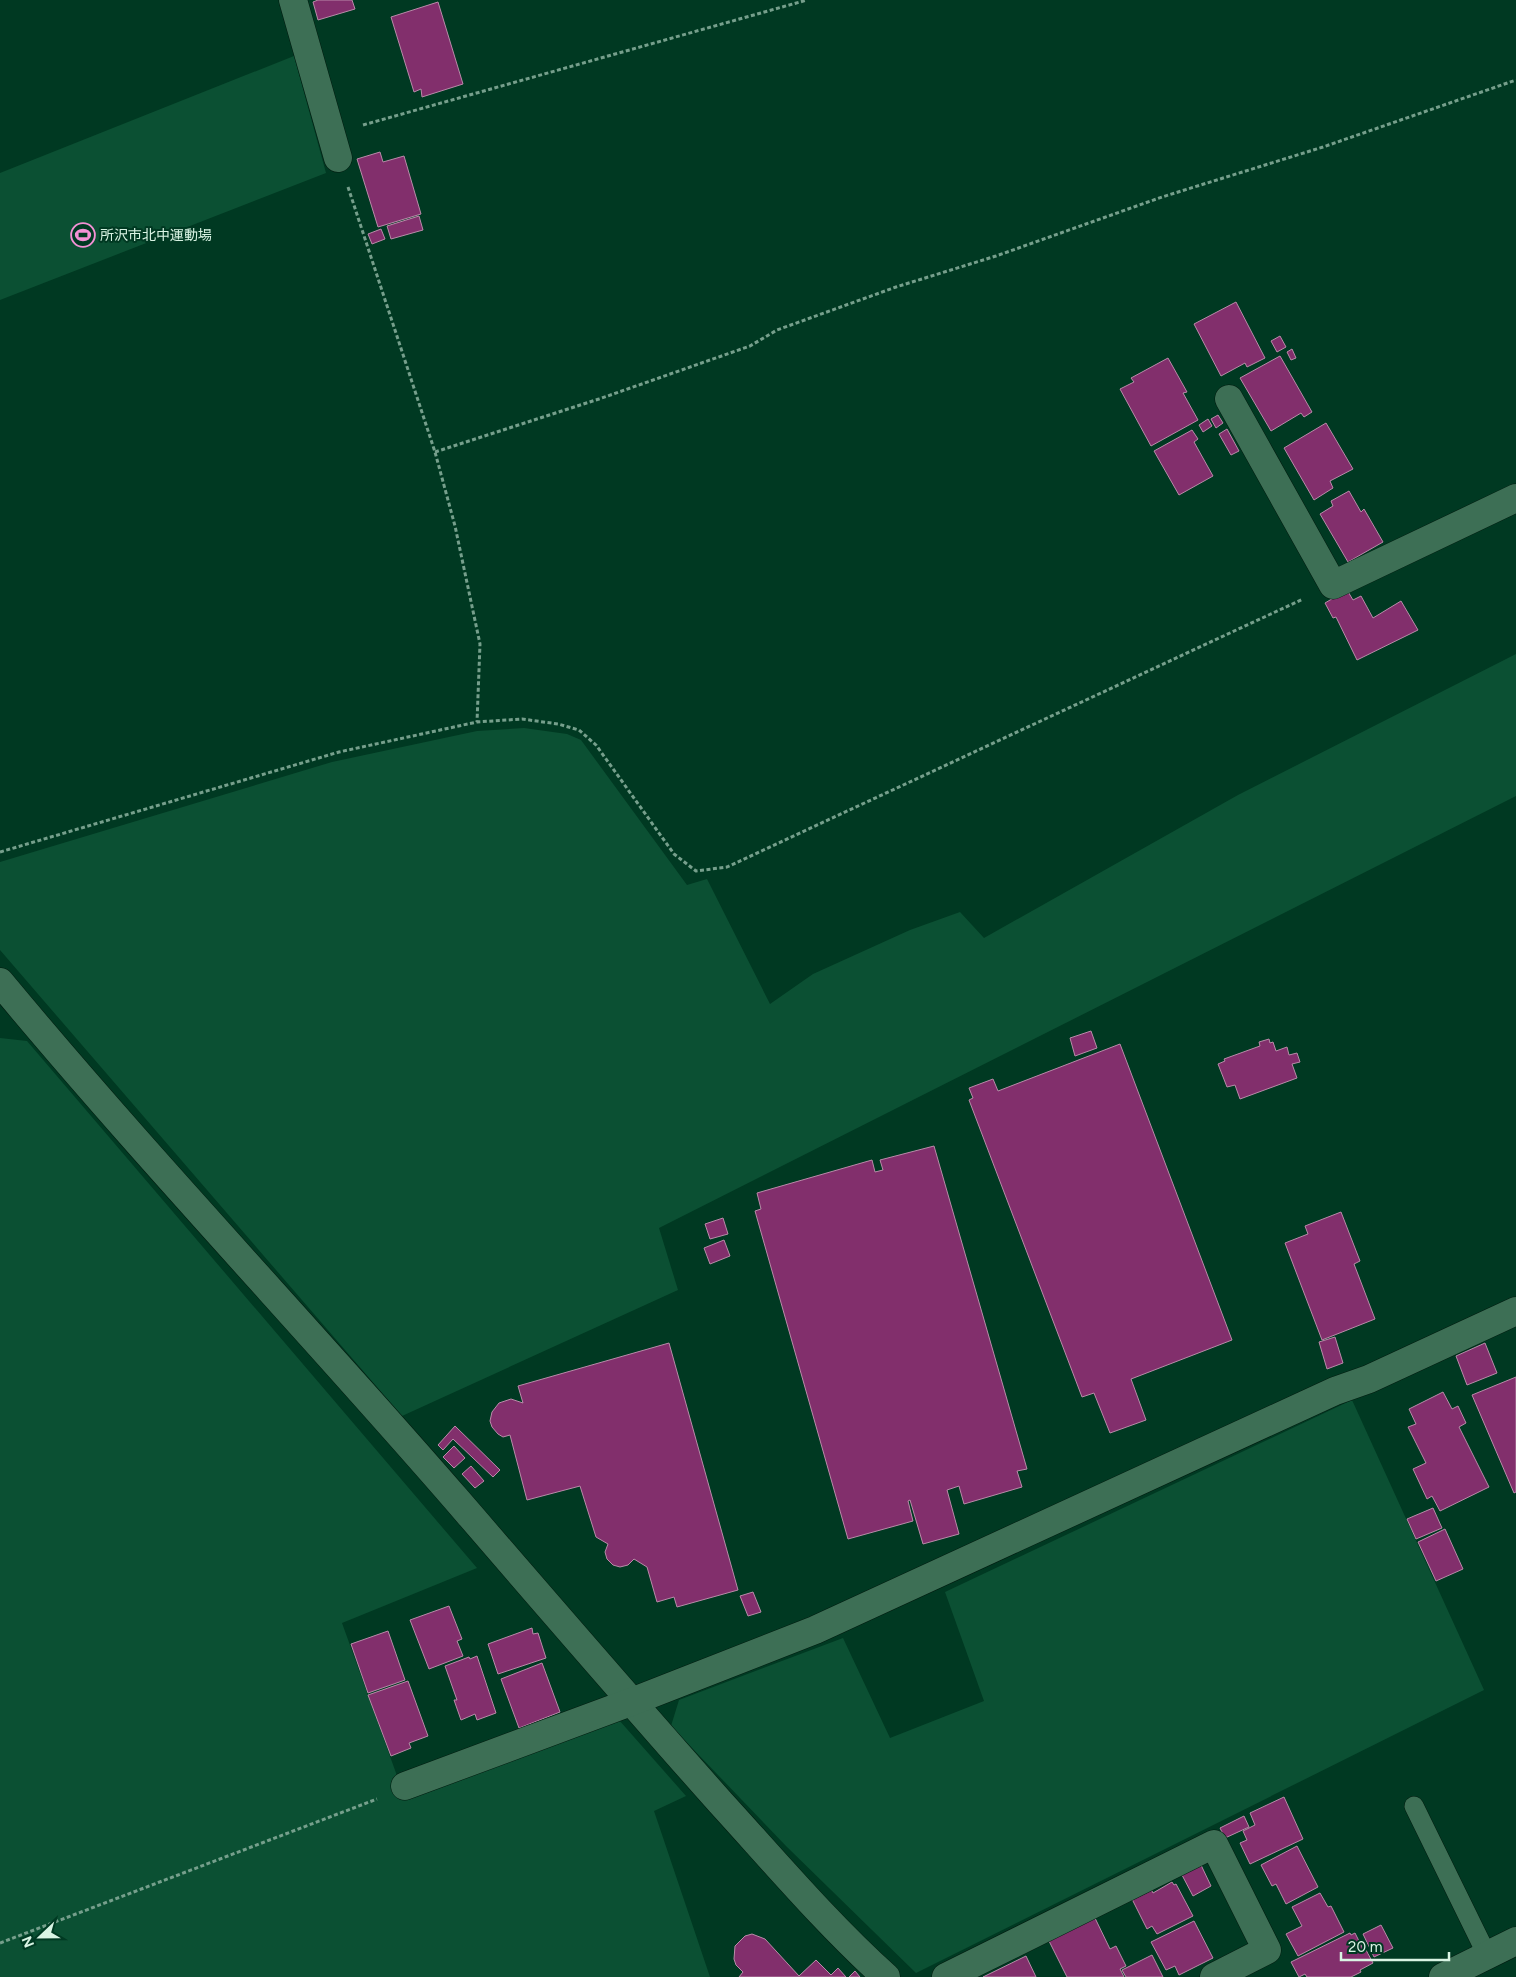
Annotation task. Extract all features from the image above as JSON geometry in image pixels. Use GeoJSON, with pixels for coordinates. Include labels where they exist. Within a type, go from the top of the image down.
{"type":"FeatureCollection","features":[{"type":"Feature","properties":{"kind":"street"},"geometry":{"type":"LineString","coordinates":[[293,0],[334,146]]}},
{"type":"Feature","properties":{"kind":"street"},"geometry":{"type":"LineString","coordinates":[[1229,399],[1333,585],[1516,498]]}},
{"type":"Feature","properties":{"kind":"street"},"geometry":{"type":"LineString","coordinates":[[0,982],[162,1170],[386,1418],[631,1702],[764,1850],[866,1959],[886,1977]]}},
{"type":"Feature","properties":{"kind":"street"},"geometry":{"type":"LineString","coordinates":[[405,1786],[631,1702],[815,1630],[1335,1391],[1369,1379],[1516,1310]]}},
{"type":"Feature","properties":{"kind":"street"},"geometry":{"type":"LineString","coordinates":[[946,1977],[1214,1844],[1267,1950],[1214,1977]]}},
{"type":"Feature","properties":{"kind":"street"},"geometry":{"type":"LineString","coordinates":[[1443,1977],[1516,1941]]}},
{"type":"Feature","properties":{"kind":"lane"},"geometry":{"type":"LineString","coordinates":[[1414,1806],[1487,1955]]}},
{"type":"Feature","properties":{"kind":"path"},"geometry":{"type":"LineString","coordinates":[[477,722],[480,644],[455,526],[435,452],[334,146],[626,50],[807,0]]}},
{"type":"Feature","properties":{"kind":"path"},"geometry":{"type":"LineString","coordinates":[[435,452],[599,399],[750,346],[777,330],[896,287],[996,256],[1162,197],[1324,147],[1516,80]]}},
{"type":"Feature","properties":{"kind":"path"},"geometry":{"type":"LineString","coordinates":[[0,852],[338,752],[477,722],[522,719],[558,724],[579,730],[596,745],[674,854],[696,870],[727,867],[1333,585]]}},
{"type":"Feature","properties":{"kind":"path"},"geometry":{"type":"LineString","coordinates":[[0,1943],[405,1786]]}},
{"type":"Feature","properties":{"kind":"green space","name":"所沢市北中運動場"},"geometry":{"type":"Polygon","coordinates":[[[294,56],[326,173],[0,300],[0,173],[294,56]]]}},
{"type":"Feature","properties":{"kind":"green space"},"geometry":{"type":"Polygon","coordinates":[[[1516,654],[1516,796],[659,1228],[678,1290],[402,1416],[0,950],[0,862],[332,762],[477,731],[524,728],[567,734],[581,740],[687,885],[707,879],[770,1004],[813,974],[910,930],[960,912],[984,938],[1238,795],[1516,654]]]}},
{"type":"Feature","properties":{"kind":"green space"},"geometry":{"type":"Polygon","coordinates":[[[0,1038],[27,1041],[477,1568],[342,1623],[405,1798],[619,1720],[686,1796],[654,1811],[710,1977],[0,1977],[0,1038]]]}},
{"type":"Feature","properties":{"kind":"green space"},"geometry":{"type":"Polygon","coordinates":[[[1352,1400],[1484,1690],[916,1973],[786,1846],[671,1726],[679,1700],[843,1638],[890,1738],[984,1701],[945,1592],[1352,1400]]]}},
{"type":"Feature","properties":{"kind":"building"},"geometry":{"type":"Polygon","coordinates":[[[318,0],[352,0],[355,9],[318,20],[313,2],[318,0]]]}},
{"type":"Feature","properties":{"kind":"building"},"geometry":{"type":"Polygon","coordinates":[[[438,2],[463,84],[422,97],[421,89],[414,92],[391,17],[438,2]]]}},
{"type":"Feature","properties":{"kind":"building"},"geometry":{"type":"Polygon","coordinates":[[[380,152],[383,162],[404,156],[421,214],[378,227],[357,159],[380,152]]]}},
{"type":"Feature","properties":{"kind":"building"},"geometry":{"type":"Polygon","coordinates":[[[419,216],[423,230],[391,239],[387,226],[419,216]]]}},
{"type":"Feature","properties":{"kind":"building"},"geometry":{"type":"Polygon","coordinates":[[[381,229],[385,239],[372,244],[368,234],[381,229]]]}},
{"type":"Feature","properties":{"kind":"building"},"geometry":{"type":"Polygon","coordinates":[[[1236,302],[1265,358],[1247,367],[1245,363],[1221,376],[1194,324],[1236,302]]]}},
{"type":"Feature","properties":{"kind":"building"},"geometry":{"type":"Polygon","coordinates":[[[1280,336],[1286,347],[1277,352],[1271,341],[1280,336]]]}},
{"type":"Feature","properties":{"kind":"building"},"geometry":{"type":"Polygon","coordinates":[[[1292,349],[1296,358],[1291,360],[1287,352],[1292,349]]]}},
{"type":"Feature","properties":{"kind":"building"},"geometry":{"type":"Polygon","coordinates":[[[1280,356],[1312,412],[1304,417],[1301,413],[1271,431],[1240,378],[1280,356]]]}},
{"type":"Feature","properties":{"kind":"building"},"geometry":{"type":"Polygon","coordinates":[[[1168,358],[1187,392],[1183,393],[1198,420],[1151,446],[1120,389],[1134,382],[1131,378],[1168,358]]]}},
{"type":"Feature","properties":{"kind":"building"},"geometry":{"type":"Polygon","coordinates":[[[1218,415],[1223,423],[1216,428],[1211,419],[1218,415]]]}},
{"type":"Feature","properties":{"kind":"building"},"geometry":{"type":"Polygon","coordinates":[[[1208,419],[1212,426],[1203,432],[1199,425],[1208,419]]]}},
{"type":"Feature","properties":{"kind":"building"},"geometry":{"type":"Polygon","coordinates":[[[1326,423],[1353,469],[1330,481],[1333,488],[1314,500],[1284,448],[1326,423]]]}},
{"type":"Feature","properties":{"kind":"building"},"geometry":{"type":"Polygon","coordinates":[[[1227,429],[1239,451],[1231,455],[1219,434],[1227,429]]]}},
{"type":"Feature","properties":{"kind":"building"},"geometry":{"type":"Polygon","coordinates":[[[1192,430],[1198,439],[1194,442],[1213,476],[1179,495],[1154,451],[1192,430]]]}},
{"type":"Feature","properties":{"kind":"building"},"geometry":{"type":"Polygon","coordinates":[[[1349,491],[1361,512],[1364,509],[1383,542],[1348,562],[1320,514],[1333,506],[1331,501],[1349,491]]]}},
{"type":"Feature","properties":{"kind":"building"},"geometry":{"type":"Polygon","coordinates":[[[1347,590],[1353,600],[1361,596],[1373,618],[1401,601],[1418,630],[1357,660],[1336,617],[1333,618],[1325,603],[1347,590]]]}},
{"type":"Feature","properties":{"kind":"building"},"geometry":{"type":"Polygon","coordinates":[[[1091,1031],[1097,1048],[1075,1056],[1070,1038],[1091,1031]]]}},
{"type":"Feature","properties":{"kind":"building"},"geometry":{"type":"Polygon","coordinates":[[[1269,1039],[1270,1043],[1273,1042],[1276,1051],[1287,1047],[1289,1055],[1297,1053],[1300,1062],[1292,1064],[1297,1078],[1240,1099],[1235,1085],[1227,1087],[1218,1064],[1225,1061],[1224,1059],[1260,1046],[1259,1042],[1269,1039]]]}},
{"type":"Feature","properties":{"kind":"building"},"geometry":{"type":"Polygon","coordinates":[[[1120,1044],[1232,1340],[1131,1379],[1146,1420],[1110,1433],[1094,1393],[1082,1397],[969,1100],[973,1098],[969,1088],[993,1079],[998,1091],[1120,1044]]]}},
{"type":"Feature","properties":{"kind":"building"},"geometry":{"type":"Polygon","coordinates":[[[934,1146],[1027,1469],[1017,1471],[1022,1487],[964,1504],[959,1486],[947,1490],[959,1534],[923,1544],[910,1500],[908,1501],[913,1521],[848,1539],[755,1211],[761,1209],[757,1193],[872,1160],[875,1172],[883,1170],[880,1160],[934,1146]]]}},
{"type":"Feature","properties":{"kind":"building"},"geometry":{"type":"Polygon","coordinates":[[[1341,1212],[1360,1261],[1354,1264],[1375,1319],[1322,1340],[1285,1243],[1308,1234],[1305,1226],[1341,1212]]]}},
{"type":"Feature","properties":{"kind":"building"},"geometry":{"type":"Polygon","coordinates":[[[723,1218],[728,1234],[710,1239],[705,1224],[723,1218]]]}},
{"type":"Feature","properties":{"kind":"building"},"geometry":{"type":"Polygon","coordinates":[[[724,1240],[730,1256],[710,1264],[704,1248],[724,1240]]]}},
{"type":"Feature","properties":{"kind":"building"},"geometry":{"type":"Polygon","coordinates":[[[1335,1337],[1343,1363],[1327,1369],[1319,1342],[1335,1337]]]}},
{"type":"Feature","properties":{"kind":"building"},"geometry":{"type":"Polygon","coordinates":[[[669,1343],[738,1590],[677,1607],[674,1597],[657,1602],[647,1567],[634,1559],[628,1565],[620,1567],[613,1565],[607,1559],[605,1552],[608,1544],[596,1537],[580,1486],[527,1500],[510,1435],[503,1437],[498,1434],[490,1421],[492,1412],[499,1403],[511,1399],[523,1403],[518,1386],[669,1343]]]}},
{"type":"Feature","properties":{"kind":"building"},"geometry":{"type":"Polygon","coordinates":[[[1485,1343],[1497,1373],[1467,1385],[1456,1356],[1485,1343]]]}},
{"type":"Feature","properties":{"kind":"building"},"geometry":{"type":"Polygon","coordinates":[[[1516,1377],[1516,1492],[1514,1493],[1472,1395],[1516,1377]]]}},
{"type":"Feature","properties":{"kind":"building"},"geometry":{"type":"Polygon","coordinates":[[[1443,1392],[1452,1409],[1458,1406],[1466,1423],[1459,1427],[1489,1487],[1440,1511],[1432,1496],[1427,1499],[1413,1469],[1426,1463],[1408,1427],[1416,1424],[1409,1409],[1443,1392]]]}},
{"type":"Feature","properties":{"kind":"building"},"geometry":{"type":"Polygon","coordinates":[[[455,1426],[500,1470],[493,1477],[453,1439],[443,1450],[438,1445],[455,1426]]]}},
{"type":"Feature","properties":{"kind":"building"},"geometry":{"type":"Polygon","coordinates":[[[454,1446],[465,1458],[454,1468],[443,1457],[454,1446]]]}},
{"type":"Feature","properties":{"kind":"building"},"geometry":{"type":"Polygon","coordinates":[[[471,1466],[484,1481],[475,1488],[462,1474],[471,1466]]]}},
{"type":"Feature","properties":{"kind":"building"},"geometry":{"type":"Polygon","coordinates":[[[1433,1508],[1442,1528],[1416,1539],[1407,1519],[1433,1508]]]}},
{"type":"Feature","properties":{"kind":"building"},"geometry":{"type":"Polygon","coordinates":[[[1445,1529],[1463,1569],[1436,1581],[1418,1542],[1445,1529]]]}},
{"type":"Feature","properties":{"kind":"building"},"geometry":{"type":"Polygon","coordinates":[[[753,1592],[761,1612],[748,1616],[740,1596],[753,1592]]]}},
{"type":"Feature","properties":{"kind":"building"},"geometry":{"type":"Polygon","coordinates":[[[449,1606],[462,1639],[457,1641],[463,1656],[429,1669],[410,1620],[449,1606]]]}},
{"type":"Feature","properties":{"kind":"building"},"geometry":{"type":"Polygon","coordinates":[[[532,1628],[533,1634],[538,1633],[546,1658],[498,1674],[488,1644],[532,1628]]]}},
{"type":"Feature","properties":{"kind":"building"},"geometry":{"type":"Polygon","coordinates":[[[388,1631],[405,1680],[368,1693],[351,1644],[388,1631]]]}},
{"type":"Feature","properties":{"kind":"building"},"geometry":{"type":"Polygon","coordinates":[[[477,1656],[496,1713],[477,1720],[475,1714],[461,1720],[454,1700],[457,1700],[445,1666],[477,1656]]]}},
{"type":"Feature","properties":{"kind":"building"},"geometry":{"type":"Polygon","coordinates":[[[542,1663],[560,1712],[519,1728],[501,1679],[542,1663]]]}},
{"type":"Feature","properties":{"kind":"building"},"geometry":{"type":"Polygon","coordinates":[[[408,1681],[428,1736],[409,1743],[411,1748],[391,1756],[368,1695],[408,1681]]]}},
{"type":"Feature","properties":{"kind":"building"},"geometry":{"type":"Polygon","coordinates":[[[1284,1797],[1303,1839],[1250,1864],[1240,1843],[1247,1840],[1243,1831],[1255,1825],[1250,1813],[1284,1797]]]}},
{"type":"Feature","properties":{"kind":"building"},"geometry":{"type":"Polygon","coordinates":[[[1244,1816],[1249,1827],[1225,1838],[1220,1828],[1244,1816]]]}},
{"type":"Feature","properties":{"kind":"building"},"geometry":{"type":"Polygon","coordinates":[[[1297,1846],[1318,1887],[1286,1904],[1276,1884],[1272,1886],[1261,1865],[1297,1846]]]}},
{"type":"Feature","properties":{"kind":"building"},"geometry":{"type":"Polygon","coordinates":[[[1201,1865],[1211,1886],[1193,1896],[1182,1875],[1201,1865]]]}},
{"type":"Feature","properties":{"kind":"building"},"geometry":{"type":"Polygon","coordinates":[[[1172,1882],[1174,1885],[1176,1884],[1193,1916],[1157,1934],[1152,1926],[1147,1929],[1131,1897],[1150,1887],[1153,1893],[1172,1882]]]}},
{"type":"Feature","properties":{"kind":"building"},"geometry":{"type":"Polygon","coordinates":[[[1320,1893],[1328,1907],[1331,1906],[1344,1932],[1298,1956],[1286,1934],[1302,1926],[1292,1907],[1320,1893]]]}},
{"type":"Feature","properties":{"kind":"building"},"geometry":{"type":"Polygon","coordinates":[[[1094,1916],[1110,1949],[1116,1946],[1126,1966],[1120,1969],[1124,1977],[1067,1977],[1048,1939],[1094,1916]]]}},
{"type":"Feature","properties":{"kind":"building"},"geometry":{"type":"Polygon","coordinates":[[[1194,1921],[1213,1958],[1179,1975],[1175,1966],[1166,1970],[1151,1942],[1194,1921]]]}},
{"type":"Feature","properties":{"kind":"building"},"geometry":{"type":"Polygon","coordinates":[[[1381,1925],[1393,1948],[1374,1957],[1363,1934],[1381,1925]]]}},
{"type":"Feature","properties":{"kind":"building"},"geometry":{"type":"Polygon","coordinates":[[[1350,1933],[1351,1935],[1355,1933],[1364,1951],[1366,1950],[1373,1963],[1351,1977],[1307,1977],[1305,1974],[1299,1977],[1291,1962],[1350,1933]]]}},
{"type":"Feature","properties":{"kind":"building"},"geometry":{"type":"Polygon","coordinates":[[[752,1934],[765,1939],[799,1976],[816,1960],[831,1975],[838,1968],[846,1977],[739,1977],[743,1972],[736,1965],[734,1959],[735,1946],[745,1936],[752,1934]]]}},
{"type":"Feature","properties":{"kind":"building"},"geometry":{"type":"Polygon","coordinates":[[[1152,1955],[1163,1977],[1126,1977],[1122,1970],[1152,1955]]]}},
{"type":"Feature","properties":{"kind":"building"},"geometry":{"type":"Polygon","coordinates":[[[1026,1956],[1036,1977],[983,1977],[1026,1956]]]}},
{"type":"Feature","properties":{"kind":"building"},"geometry":{"type":"Polygon","coordinates":[[[855,1971],[860,1977],[849,1977],[855,1971]]]}},
{"type":"Feature","properties":{"kind":"place","name":"所沢市北中運動場"},"geometry":{"type":"Point","coordinates":[83,235]}}]}
